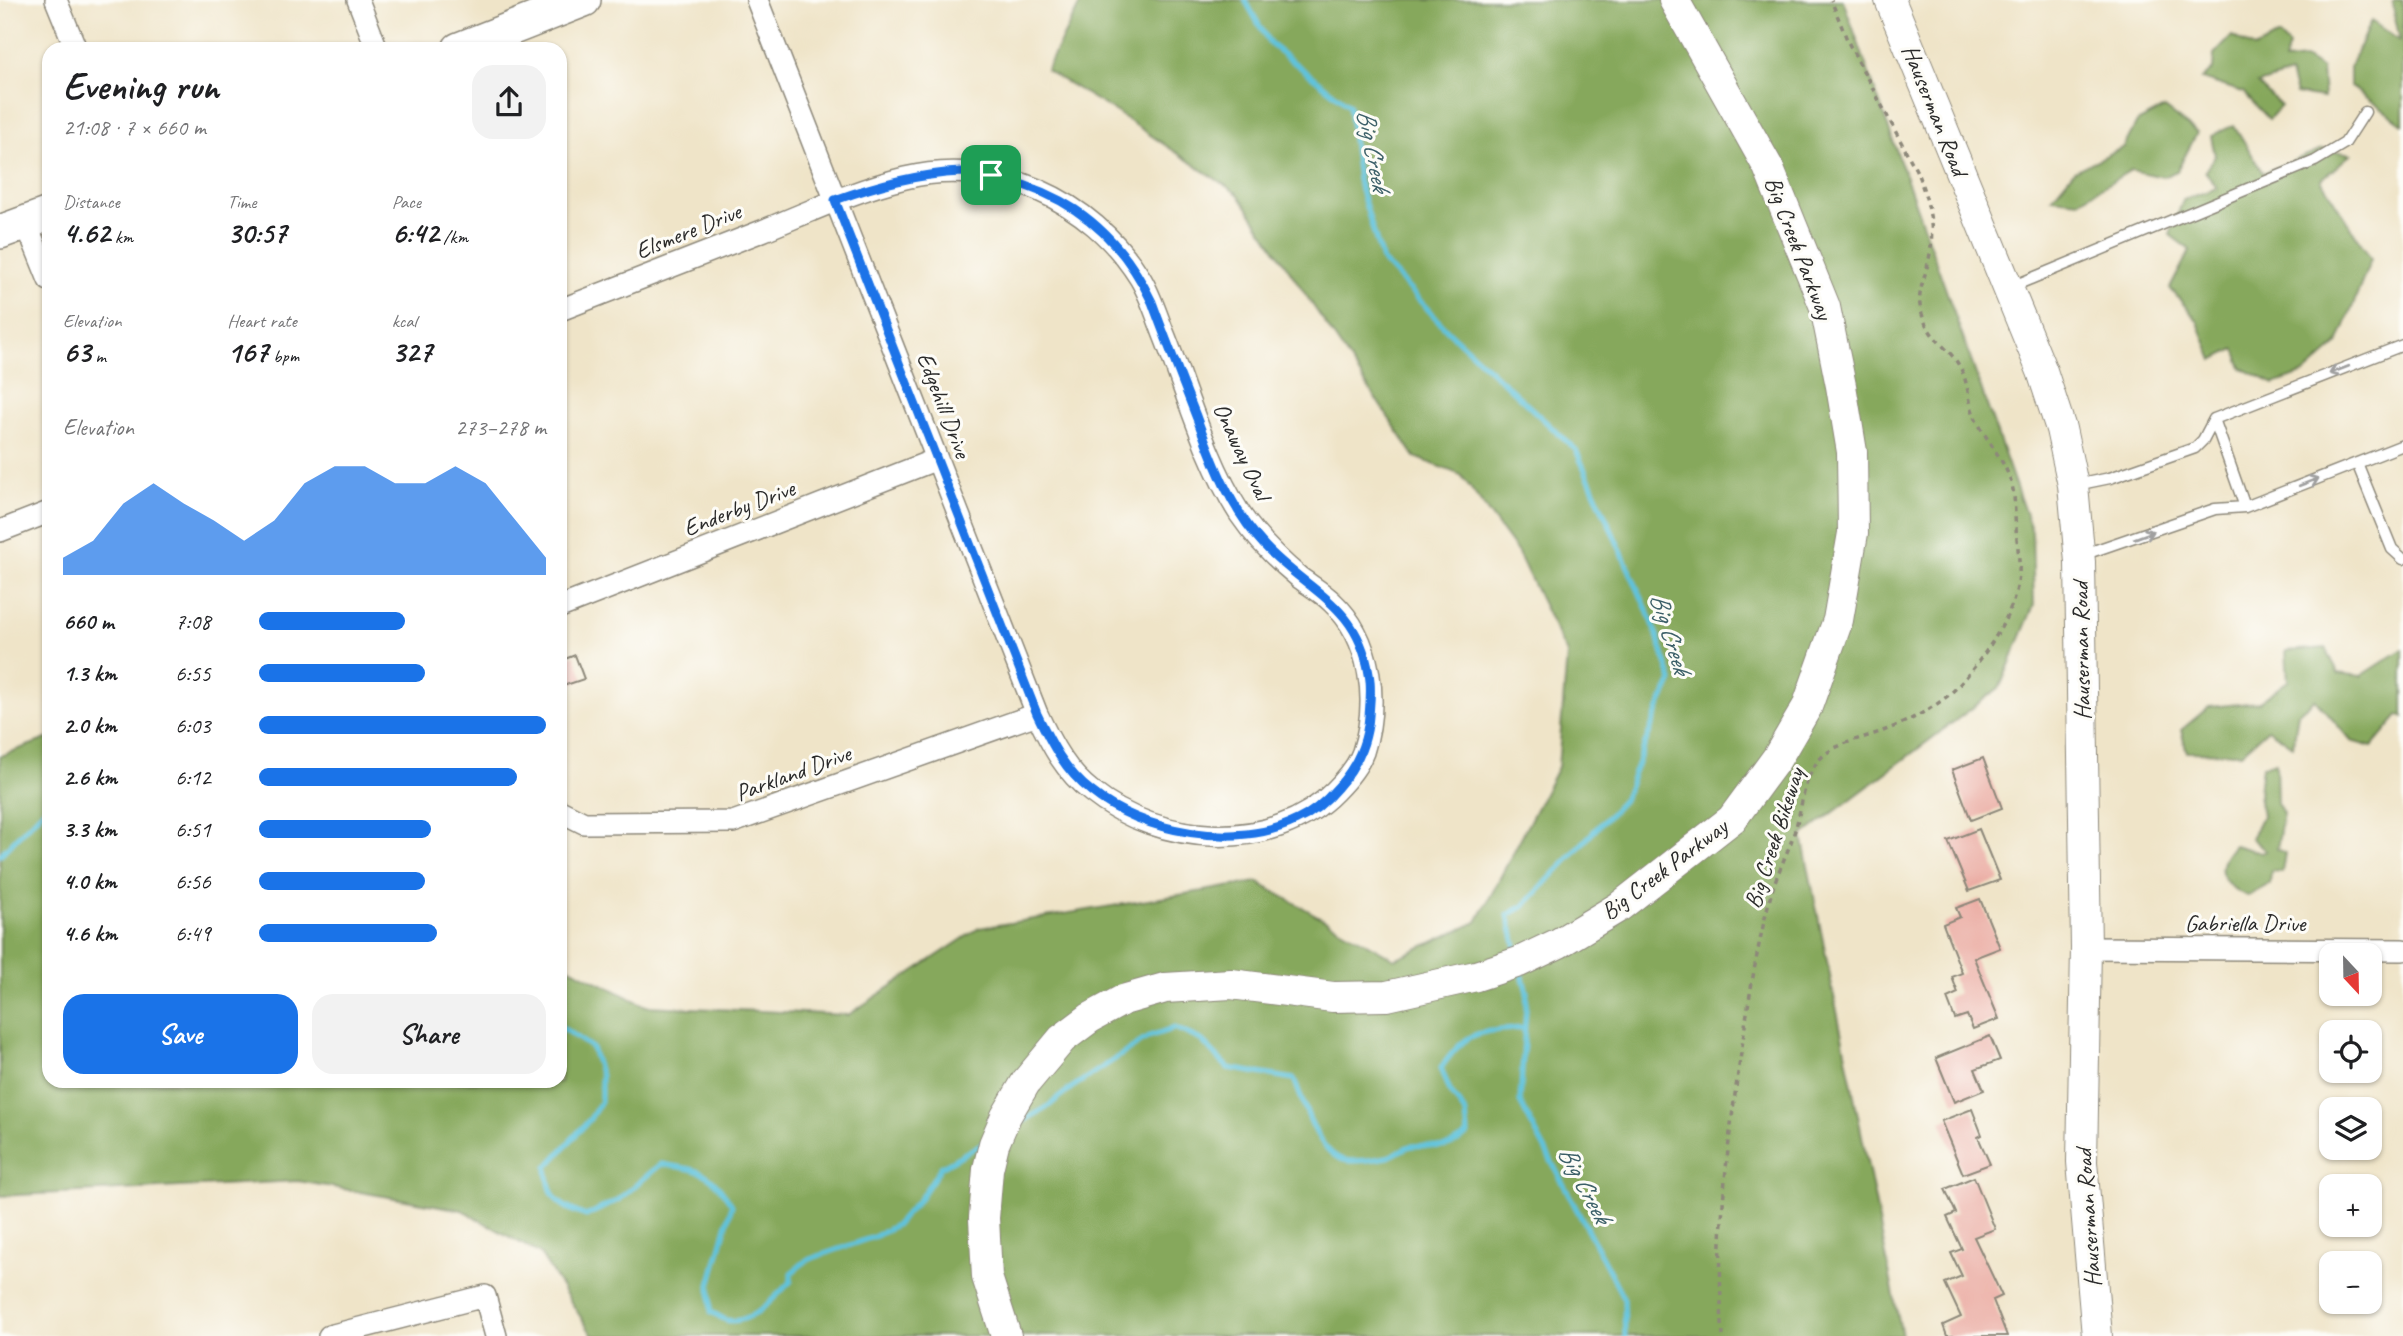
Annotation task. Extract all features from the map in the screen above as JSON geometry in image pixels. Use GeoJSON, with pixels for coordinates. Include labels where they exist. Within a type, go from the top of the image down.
{"type":"FeatureCollection","features":[{"type":"Feature","properties":{"kind":"main road"},"geometry":{"type":"LineString","coordinates":[[477,42],[584,0]]}},
{"type":"Feature","properties":{"kind":"street"},"geometry":{"type":"LineString","coordinates":[[56,0],[73,42]]}},
{"type":"Feature","properties":{"kind":"street"},"geometry":{"type":"LineString","coordinates":[[358,0],[374,42]]}},
{"type":"Feature","properties":{"kind":"street","name":"Edgehill Drive"},"geometry":{"type":"LineString","coordinates":[[757,0],[1037,714],[1053,747],[1070,773],[1115,808]]}},
{"type":"Feature","properties":{"kind":"street","name":"Big Creek Parkway"},"geometry":{"type":"LineString","coordinates":[[1006,1336],[987,1277],[984,1218],[988,1168],[1006,1116],[1026,1082],[1062,1039],[1090,1018],[1123,1000],[1165,988],[1231,984],[1333,997],[1387,996],[1476,976],[1519,962],[1559,943],[1619,907],[1732,819],[1777,758],[1807,707],[1838,620],[1853,533],[1852,452],[1825,307],[1768,167],[1674,0]]}},
{"type":"Feature","properties":{"kind":"street","name":"Hauserman Road"},"geometry":{"type":"LineString","coordinates":[[1890,0],[2042,371],[2061,429],[2073,485],[2079,556],[2086,948],[2081,1163],[2098,1336]]}},
{"type":"Feature","properties":{"kind":"street","name":"Onaway Oval"},"geometry":{"type":"LineString","coordinates":[[835,200],[905,178],[931,173],[961,172],[991,175],[1021,183],[1050,195],[1093,223],[1111,239],[1142,282],[1217,472],[1241,514],[1264,546],[1334,603],[1358,637],[1370,674],[1371,696],[1369,724],[1362,754],[1349,776],[1316,808],[1297,821],[1270,830],[1242,835],[1213,835],[1181,831],[1115,808]]}},
{"type":"Feature","properties":{"kind":"street","name":"Elsmere Drive"},"geometry":{"type":"LineString","coordinates":[[567,307],[835,200]]}},
{"type":"Feature","properties":{"kind":"street"},"geometry":{"type":"LineString","coordinates":[[25,223],[42,263]]}},
{"type":"Feature","properties":{"kind":"street","name":"Enderby Drive"},"geometry":{"type":"LineString","coordinates":[[567,604],[937,459]]}},
{"type":"Feature","properties":{"kind":"street"},"geometry":{"type":"LineString","coordinates":[[0,531],[42,515]]}},
{"type":"Feature","properties":{"kind":"street","name":"Parkland Drive"},"geometry":{"type":"LineString","coordinates":[[567,814],[584,823],[733,822],[1037,714]]}},
{"type":"Feature","properties":{"kind":"street","name":"Gabriella Drive"},"geometry":{"type":"LineString","coordinates":[[2086,948],[2403,950]]}},
{"type":"Feature","properties":{"kind":"street"},"geometry":{"type":"LineString","coordinates":[[329,1336],[485,1296],[496,1336]]}},
{"type":"Feature","properties":{"kind":"lane"},"geometry":{"type":"LineString","coordinates":[[2008,289],[2315,161],[2344,143],[2365,112]]}},
{"type":"Feature","properties":{"kind":"lane"},"geometry":{"type":"LineString","coordinates":[[2073,485],[2110,478],[2195,448],[2203,440],[2214,419],[2403,345]]}},
{"type":"Feature","properties":{"kind":"lane"},"geometry":{"type":"LineString","coordinates":[[2214,419],[2245,507]]}},
{"type":"Feature","properties":{"kind":"lane"},"geometry":{"type":"LineString","coordinates":[[2079,556],[2215,509],[2245,507],[2403,445]]}},
{"type":"Feature","properties":{"kind":"lane"},"geometry":{"type":"LineString","coordinates":[[2357,463],[2392,549],[2403,559]]}},
{"type":"Feature","properties":{"kind":"path","name":"Big Creek Bikeway"},"geometry":{"type":"LineString","coordinates":[[1723,1336],[1720,1306],[1729,1153],[1749,1004],[1770,899],[1795,832],[1808,780],[1818,762],[1838,747],[1906,722],[1948,696],[1961,684],[2004,622],[2019,579],[2020,558],[2011,483],[2006,468],[1973,414],[1967,382],[1959,365],[1933,338],[1919,307],[1933,232],[1925,191],[1848,42],[1831,0]]}},
{"type":"Feature","properties":{"kind":"green space"},"geometry":{"type":"Polygon","coordinates":[[[1082,0],[1843,0],[2032,532],[2034,605],[2000,687],[1802,836],[1902,1336],[593,1336],[540,1254],[462,1210],[298,1181],[0,1196],[0,756],[42,741],[42,1088],[567,1088],[567,966],[646,1006],[848,1015],[979,928],[1257,882],[1395,959],[1477,922],[1558,767],[1567,654],[1518,553],[1461,475],[1415,457],[1238,194],[1116,112],[1046,70],[1082,0]]]}},
{"type":"Feature","properties":{"kind":"green space"},"geometry":{"type":"Polygon","coordinates":[[[2403,0],[2403,124],[2350,86],[2350,66],[2371,21],[2400,41],[2392,3],[2403,0]]]}},
{"type":"Feature","properties":{"kind":"green space"},"geometry":{"type":"Polygon","coordinates":[[[2232,36],[2254,48],[2279,36],[2289,46],[2284,61],[2306,59],[2322,69],[2324,98],[2296,94],[2290,74],[2258,84],[2281,106],[2269,119],[2243,92],[2202,79],[2213,69],[2214,55],[2232,36]]]}},
{"type":"Feature","properties":{"kind":"green space"},"geometry":{"type":"Polygon","coordinates":[[[2164,108],[2197,133],[2177,171],[2163,177],[2131,170],[2079,201],[2052,198],[2074,171],[2124,147],[2137,122],[2164,108]]]}},
{"type":"Feature","properties":{"kind":"green space"},"geometry":{"type":"Polygon","coordinates":[[[2234,125],[2263,173],[2322,149],[2351,154],[2321,180],[2371,259],[2338,344],[2305,373],[2274,384],[2242,368],[2235,349],[2213,360],[2197,320],[2170,288],[2190,250],[2170,235],[2183,200],[2217,188],[2205,171],[2215,156],[2211,136],[2234,125]]]}},
{"type":"Feature","properties":{"kind":"green space"},"geometry":{"type":"Polygon","coordinates":[[[2326,648],[2338,673],[2361,676],[2403,649],[2403,717],[2398,716],[2372,747],[2351,741],[2315,699],[2298,713],[2293,746],[2268,729],[2241,753],[2187,752],[2181,730],[2209,707],[2259,702],[2288,681],[2286,651],[2326,648]]]}},
{"type":"Feature","properties":{"kind":"green space"},"geometry":{"type":"Polygon","coordinates":[[[2276,762],[2277,803],[2283,813],[2277,849],[2285,853],[2282,872],[2271,871],[2270,884],[2248,896],[2227,882],[2222,866],[2234,845],[2261,853],[2266,851],[2251,838],[2262,816],[2259,793],[2262,766],[2276,762]]]}},
{"type":"Feature","properties":{"kind":"building"},"geometry":{"type":"Polygon","coordinates":[[[575,655],[584,679],[567,685],[567,658],[575,655]]]}},
{"type":"Feature","properties":{"kind":"building"},"geometry":{"type":"Polygon","coordinates":[[[1983,758],[2002,808],[1971,820],[1952,770],[1983,758]]]}},
{"type":"Feature","properties":{"kind":"building"},"geometry":{"type":"Polygon","coordinates":[[[1979,829],[2000,880],[1969,891],[1948,841],[1979,829]]]}},
{"type":"Feature","properties":{"kind":"building"},"geometry":{"type":"Polygon","coordinates":[[[1980,899],[2000,948],[1974,958],[1999,1019],[1973,1029],[1967,1015],[1955,1019],[1947,998],[1958,993],[1952,977],[1962,973],[1943,924],[1960,917],[1956,908],[1980,899]]]}},
{"type":"Feature","properties":{"kind":"building"},"geometry":{"type":"Polygon","coordinates":[[[1990,1036],[2000,1060],[1975,1069],[1984,1090],[1954,1102],[1936,1058],[1990,1036]]]}},
{"type":"Feature","properties":{"kind":"building"},"geometry":{"type":"Polygon","coordinates":[[[1972,1109],[1982,1135],[1978,1137],[1990,1164],[1963,1174],[1941,1121],[1972,1109]]]}},
{"type":"Feature","properties":{"kind":"building"},"geometry":{"type":"Polygon","coordinates":[[[1974,1177],[1995,1229],[1974,1237],[2002,1296],[1993,1300],[2007,1336],[1947,1336],[1943,1325],[1961,1317],[1945,1283],[1962,1276],[1951,1253],[1962,1249],[1947,1217],[1956,1213],[1945,1189],[1974,1177]]]}},
{"type":"Feature","properties":{"kind":"waterway","name":"Big Creek"},"geometry":{"type":"LineString","coordinates":[[1245,0],[1270,44],[1349,105],[1358,180],[1382,260],[1448,331],[1576,450],[1652,621],[1672,681],[1624,799],[1524,906],[1508,915],[1517,951]]}},
{"type":"Feature","properties":{"kind":"waterway"},"geometry":{"type":"LineString","coordinates":[[0,855],[42,811]]}},
{"type":"Feature","properties":{"kind":"waterway","name":"Big Creek"},"geometry":{"type":"LineString","coordinates":[[1521,971],[1527,992],[1520,1102],[1624,1299],[1625,1336]]}},
{"type":"Feature","properties":{"kind":"waterway"},"geometry":{"type":"LineString","coordinates":[[1016,1125],[1046,1108],[1071,1088],[1150,1036],[1175,1028],[1201,1040],[1228,1068],[1294,1079],[1319,1138],[1326,1148],[1344,1160],[1387,1157],[1412,1146],[1441,1147],[1468,1134],[1466,1114],[1450,1091],[1441,1068],[1459,1045],[1476,1034],[1524,1028]]}},
{"type":"Feature","properties":{"kind":"waterway"},"geometry":{"type":"LineString","coordinates":[[567,1031],[592,1048],[601,1076],[601,1101],[590,1119],[547,1167],[553,1194],[561,1204],[586,1216],[618,1200],[661,1164],[695,1170],[710,1178],[732,1205],[710,1285],[711,1312],[726,1320],[744,1319],[762,1309],[791,1281],[791,1273],[807,1260],[876,1236],[897,1224],[921,1197],[941,1167],[983,1143]]}},
{"type":"Feature","properties":{"kind":"route"},"geometry":{"type":"LineString","coordinates":[[931,173],[991,175],[1021,183],[1075,209],[1111,239],[1128,260],[1152,302],[1224,487],[1264,546],[1334,603],[1358,637],[1370,674],[1371,696],[1369,724],[1362,754],[1349,776],[1332,794],[1297,821],[1242,835],[1213,835],[1181,831],[1132,816],[1115,808],[1070,773],[1053,747],[1037,714],[835,200],[905,178],[931,173]]}}]}
